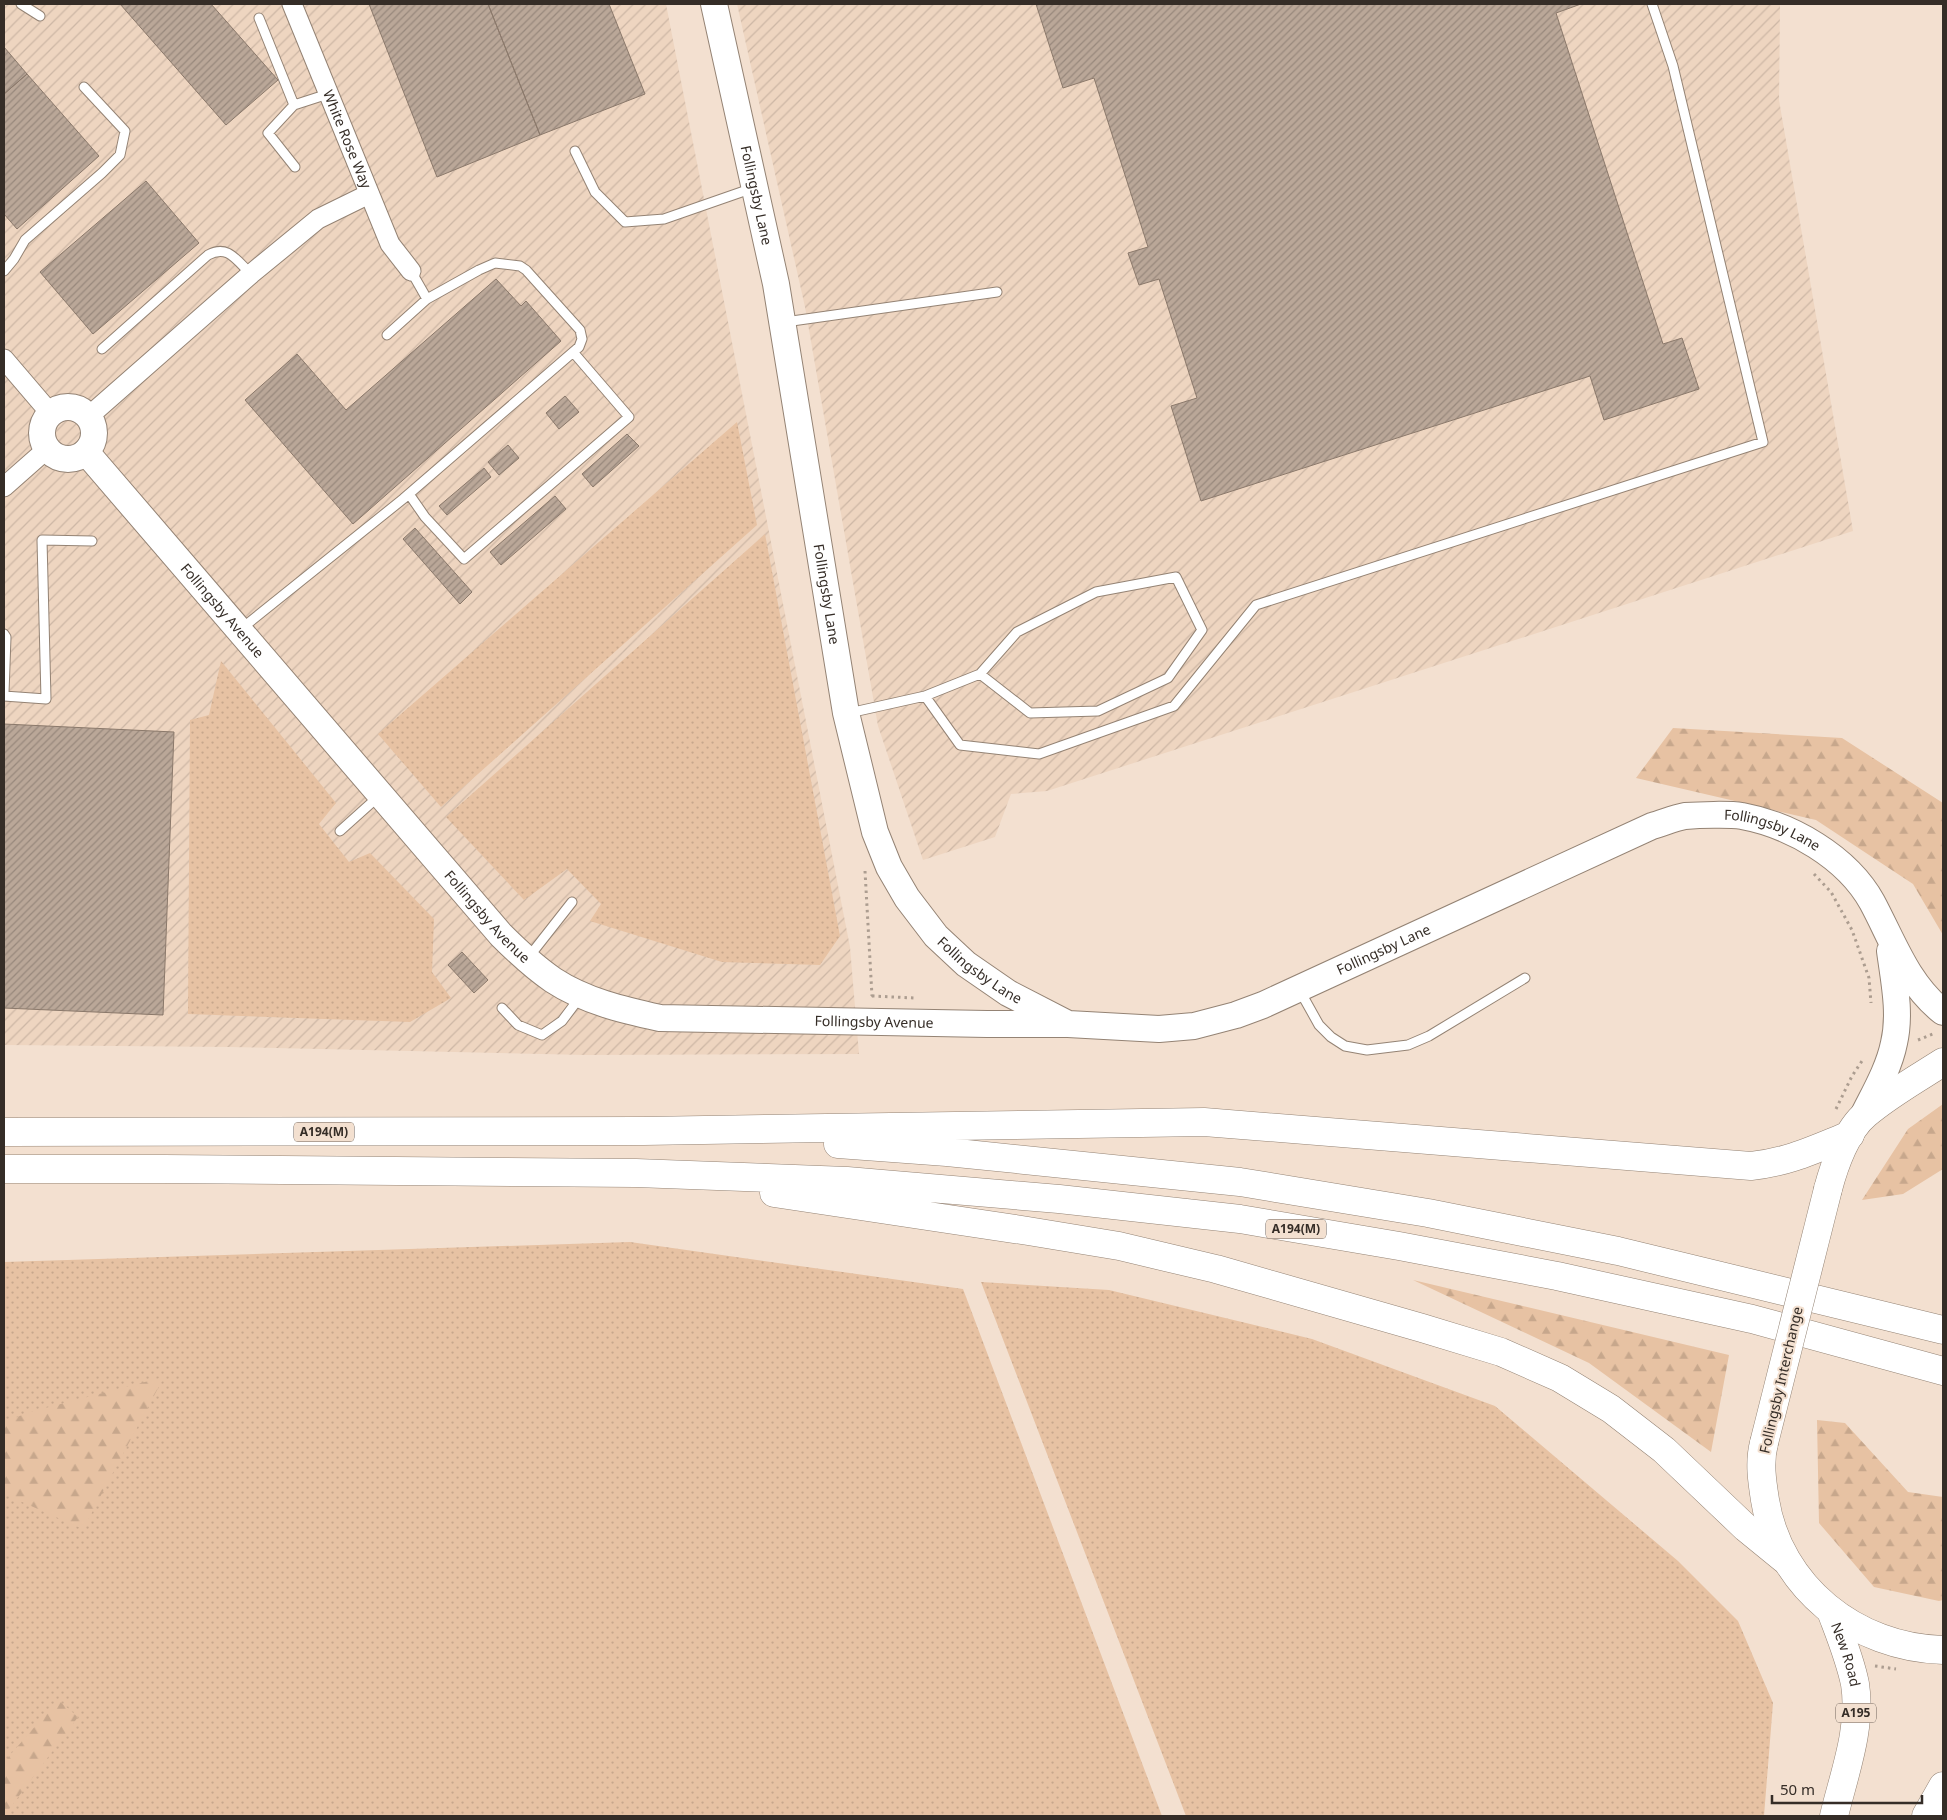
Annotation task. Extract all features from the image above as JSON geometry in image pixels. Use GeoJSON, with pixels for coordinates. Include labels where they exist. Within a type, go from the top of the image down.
{"type":"FeatureCollection","features":[{"type":"Feature","properties":{"kind":"main road","name":"Follingsby Interchange"},"geometry":{"type":"LineString","coordinates":[[1943,1062],[1857,1125],[1833,1168],[1762,1453],[1762,1480],[1768,1516],[1784,1559],[1806,1587],[1831,1611],[1860,1630],[1883,1640],[1927,1650],[1943,1650]]}},
{"type":"Feature","properties":{"kind":"main road","name":"A194(M)"},"geometry":{"type":"LineString","coordinates":[[4,1132],[644,1131],[1204,1122],[1751,1166],[1775,1163],[1825,1145],[1857,1125]]}},
{"type":"Feature","properties":{"kind":"main road","name":"A194(M)"},"geometry":{"type":"LineString","coordinates":[[644,1131],[947,1152],[1240,1182],[1428,1213],[1618,1251],[1943,1330]]}},
{"type":"Feature","properties":{"kind":"main road","name":"A194(M)"},"geometry":{"type":"LineString","coordinates":[[4,1169],[164,1168],[636,1173],[856,1182],[1059,1199],[1240,1220],[1399,1246],[1557,1276],[1752,1319],[1943,1371]]}},
{"type":"Feature","properties":{"kind":"main road","name":"A194(M)"},"geometry":{"type":"LineString","coordinates":[[636,1173],[1119,1246],[1216,1269],[1501,1352],[1560,1378],[1611,1409],[1664,1450],[1746,1528],[1784,1559]]}},
{"type":"Feature","properties":{"kind":"main road","name":"New Road"},"geometry":{"type":"LineString","coordinates":[[1831,1611],[1851,1667],[1856,1708],[1854,1732],[1834,1816]]}},
{"type":"Feature","properties":{"kind":"main road"},"geometry":{"type":"LineString","coordinates":[[1926,1816],[1943,1786]]}},
{"type":"Feature","properties":{"kind":"street","name":"White Rose Way"},"geometry":{"type":"LineString","coordinates":[[292,4],[390,244],[411,271]]}},
{"type":"Feature","properties":{"kind":"street","name":"Follingsby Lane"},"geometry":{"type":"LineString","coordinates":[[714,4],[776,284],[846,713],[875,832],[889,867],[907,898],[936,936],[966,964],[1008,993],[1068,1024],[1159,1029],[1194,1026],[1236,1015],[1299,989],[1644,830],[1684,816],[1741,816],[1768,823],[1794,833],[1817,846],[1838,862],[1871,900],[1911,978],[1929,1001],[1943,1012]]}},
{"type":"Feature","properties":{"kind":"street"},"geometry":{"type":"LineString","coordinates":[[88,417],[250,274],[318,220],[368,194]]}},
{"type":"Feature","properties":{"kind":"street"},"geometry":{"type":"LineString","coordinates":[[4,359],[51,414]]}},
{"type":"Feature","properties":{"kind":"street"},"geometry":{"type":"LineString","coordinates":[[69,407],[79,410],[88,417],[94,434],[92,445],[86,452],[77,458],[67,460],[57,457],[47,449],[42,433],[44,422],[51,414],[58,409],[69,407]]}},
{"type":"Feature","properties":{"kind":"street"},"geometry":{"type":"LineString","coordinates":[[4,488],[47,449]]}},
{"type":"Feature","properties":{"kind":"street","name":"Follingsby Avenue"},"geometry":{"type":"LineString","coordinates":[[86,452],[501,935],[527,960],[554,980],[582,995],[624,1010],[660,1018],[1068,1024]]}},
{"type":"Feature","properties":{"kind":"street","name":"Follingsby Lane"},"geometry":{"type":"LineString","coordinates":[[1857,1125],[1889,1062],[1894,1042],[1897,1007],[1889,938]]}},
{"type":"Feature","properties":{"kind":"lane"},"geometry":{"type":"LineString","coordinates":[[21,4],[40,16]]}},
{"type":"Feature","properties":{"kind":"lane"},"geometry":{"type":"LineString","coordinates":[[925,696],[960,745],[1039,754],[1174,706],[1256,605],[1763,442],[1673,66],[1652,4]]}},
{"type":"Feature","properties":{"kind":"lane"},"geometry":{"type":"LineString","coordinates":[[259,18],[294,105]]}},
{"type":"Feature","properties":{"kind":"lane"},"geometry":{"type":"LineString","coordinates":[[4,271],[14,259],[24,240],[102,173],[120,155],[125,131],[84,87]]}},
{"type":"Feature","properties":{"kind":"lane"},"geometry":{"type":"LineString","coordinates":[[295,167],[268,133],[294,105],[328,94]]}},
{"type":"Feature","properties":{"kind":"lane"},"geometry":{"type":"LineString","coordinates":[[575,151],[595,192],[625,222],[664,220],[755,187]]}},
{"type":"Feature","properties":{"kind":"lane"},"geometry":{"type":"LineString","coordinates":[[102,349],[208,255],[217,250],[227,252],[250,274]]}},
{"type":"Feature","properties":{"kind":"lane"},"geometry":{"type":"LineString","coordinates":[[238,631],[409,494],[579,347],[582,338],[580,330],[526,270],[520,266],[495,263],[427,298],[387,335]]}},
{"type":"Feature","properties":{"kind":"lane"},"geometry":{"type":"LineString","coordinates":[[411,271],[427,298]]}},
{"type":"Feature","properties":{"kind":"lane"},"geometry":{"type":"LineString","coordinates":[[782,322],[997,292]]}},
{"type":"Feature","properties":{"kind":"lane"},"geometry":{"type":"LineString","coordinates":[[409,494],[425,517],[464,560],[629,417],[573,352]]}},
{"type":"Feature","properties":{"kind":"lane"},"geometry":{"type":"LineString","coordinates":[[4,634],[6,637],[4,695],[46,699],[42,540],[92,541]]}},
{"type":"Feature","properties":{"kind":"lane"},"geometry":{"type":"LineString","coordinates":[[846,713],[925,696],[980,674],[1017,632],[1096,592],[1176,577],[1202,630],[1168,678],[1098,711],[1030,712],[980,674]]}},
{"type":"Feature","properties":{"kind":"lane"},"geometry":{"type":"LineString","coordinates":[[340,831],[380,795]]}},
{"type":"Feature","properties":{"kind":"lane"},"geometry":{"type":"LineString","coordinates":[[527,960],[572,902]]}},
{"type":"Feature","properties":{"kind":"lane"},"geometry":{"type":"LineString","coordinates":[[1299,989],[1319,1025],[1331,1037],[1345,1046],[1367,1050],[1408,1045],[1429,1036],[1525,978]]}},
{"type":"Feature","properties":{"kind":"lane"},"geometry":{"type":"LineString","coordinates":[[502,1008],[518,1025],[542,1035],[562,1021],[582,995]]}},
{"type":"Feature","properties":{"kind":"path"},"geometry":{"type":"LineString","coordinates":[[864,866],[872,996]]}},
{"type":"Feature","properties":{"kind":"path"},"geometry":{"type":"LineString","coordinates":[[1808,868],[1831,892],[1852,930],[1869,978],[1872,1005]]}},
{"type":"Feature","properties":{"kind":"path"},"geometry":{"type":"LineString","coordinates":[[1825,1145],[1833,1117],[1852,1076],[1866,1055]]}},
{"type":"Feature","properties":{"kind":"shaded area"},"geometry":{"type":"Polygon","coordinates":[[[4,4],[666,4],[850,947],[859,1054],[586,1055],[229,1047],[4,1045],[4,4]]]}},
{"type":"Feature","properties":{"kind":"shaded area"},"geometry":{"type":"Polygon","coordinates":[[[737,4],[1780,4],[1779,100],[1853,531],[1047,791],[1011,794],[995,837],[923,860],[878,726],[805,307],[737,4]]]}},
{"type":"Feature","properties":{"kind":"green space"},"geometry":{"type":"Polygon","coordinates":[[[737,422],[757,525],[441,807],[378,734],[737,422]]]}},
{"type":"Feature","properties":{"kind":"green space"},"geometry":{"type":"Polygon","coordinates":[[[765,534],[840,936],[820,965],[722,962],[590,921],[601,904],[567,869],[524,900],[446,817],[765,534]]]}},
{"type":"Feature","properties":{"kind":"green space"},"geometry":{"type":"Polygon","coordinates":[[[221,661],[336,803],[319,824],[349,862],[370,853],[434,919],[432,972],[451,998],[410,1022],[188,1014],[190,720],[209,715],[221,661]]]}},
{"type":"Feature","properties":{"kind":"green space"},"geometry":{"type":"Polygon","coordinates":[[[1673,728],[1842,738],[1943,803],[1943,935],[1913,884],[1816,820],[1636,778],[1673,728]]]}},
{"type":"Feature","properties":{"kind":"green space"},"geometry":{"type":"Polygon","coordinates":[[[1943,1104],[1943,1169],[1903,1194],[1862,1200],[1908,1129],[1943,1104]]]}},
{"type":"Feature","properties":{"kind":"green space"},"geometry":{"type":"Polygon","coordinates":[[[630,1242],[963,1289],[1162,1816],[4,1816],[4,1262],[630,1242]]]}},
{"type":"Feature","properties":{"kind":"green space"},"geometry":{"type":"Polygon","coordinates":[[[1413,1280],[1729,1355],[1711,1452],[1589,1363],[1413,1280]]]}},
{"type":"Feature","properties":{"kind":"green space"},"geometry":{"type":"Polygon","coordinates":[[[981,1282],[1109,1290],[1312,1339],[1495,1406],[1678,1561],[1738,1621],[1773,1703],[1764,1816],[1186,1816],[981,1282]]]}},
{"type":"Feature","properties":{"kind":"green space"},"geometry":{"type":"Polygon","coordinates":[[[164,1377],[83,1529],[4,1494],[4,1422],[30,1412],[164,1377]]]}},
{"type":"Feature","properties":{"kind":"green space"},"geometry":{"type":"Polygon","coordinates":[[[1817,1420],[1845,1423],[1908,1492],[1943,1497],[1943,1600],[1939,1601],[1874,1587],[1819,1523],[1817,1420]]]}},
{"type":"Feature","properties":{"kind":"green space"},"geometry":{"type":"Polygon","coordinates":[[[58,1700],[78,1717],[4,1816],[4,1762],[58,1700]]]}},
{"type":"Feature","properties":{"kind":"building"},"geometry":{"type":"Polygon","coordinates":[[[120,4],[211,4],[278,80],[226,125],[120,4]]]}},
{"type":"Feature","properties":{"kind":"building"},"geometry":{"type":"Polygon","coordinates":[[[369,4],[488,4],[540,135],[437,177],[369,4]]]}},
{"type":"Feature","properties":{"kind":"building"},"geometry":{"type":"Polygon","coordinates":[[[488,4],[609,4],[645,94],[540,135],[488,4]]]}},
{"type":"Feature","properties":{"kind":"building"},"geometry":{"type":"Polygon","coordinates":[[[1036,4],[1581,4],[1556,13],[1663,344],[1682,338],[1699,389],[1604,420],[1590,376],[1201,501],[1171,406],[1197,398],[1159,279],[1139,285],[1128,253],[1148,247],[1094,78],[1063,88],[1036,4]]]}},
{"type":"Feature","properties":{"kind":"building"},"geometry":{"type":"Polygon","coordinates":[[[4,47],[27,74],[4,94],[4,47]]]}},
{"type":"Feature","properties":{"kind":"building"},"geometry":{"type":"Polygon","coordinates":[[[27,74],[99,156],[17,229],[4,214],[4,94],[27,74]]]}},
{"type":"Feature","properties":{"kind":"building"},"geometry":{"type":"Polygon","coordinates":[[[146,181],[199,243],[93,334],[40,272],[146,181]]]}},
{"type":"Feature","properties":{"kind":"building"},"geometry":{"type":"Polygon","coordinates":[[[496,279],[521,306],[526,301],[561,341],[353,524],[245,400],[297,354],[346,410],[496,279]]]}},
{"type":"Feature","properties":{"kind":"building"},"geometry":{"type":"Polygon","coordinates":[[[565,396],[579,412],[559,429],[546,413],[565,396]]]}},
{"type":"Feature","properties":{"kind":"building"},"geometry":{"type":"Polygon","coordinates":[[[627,434],[639,446],[593,487],[582,474],[627,434]]]}},
{"type":"Feature","properties":{"kind":"building"},"geometry":{"type":"Polygon","coordinates":[[[508,445],[519,458],[499,475],[488,462],[508,445]]]}},
{"type":"Feature","properties":{"kind":"building"},"geometry":{"type":"Polygon","coordinates":[[[484,468],[491,477],[447,515],[439,506],[484,468]]]}},
{"type":"Feature","properties":{"kind":"building"},"geometry":{"type":"Polygon","coordinates":[[[555,496],[566,509],[501,565],[490,552],[555,496]]]}},
{"type":"Feature","properties":{"kind":"building"},"geometry":{"type":"Polygon","coordinates":[[[415,528],[472,592],[460,604],[403,539],[415,528]]]}},
{"type":"Feature","properties":{"kind":"building"},"geometry":{"type":"Polygon","coordinates":[[[4,724],[174,732],[163,1015],[4,1008],[4,724]]]}},
{"type":"Feature","properties":{"kind":"building"},"geometry":{"type":"Polygon","coordinates":[[[462,952],[488,980],[474,993],[448,965],[462,952]]]}}]}
